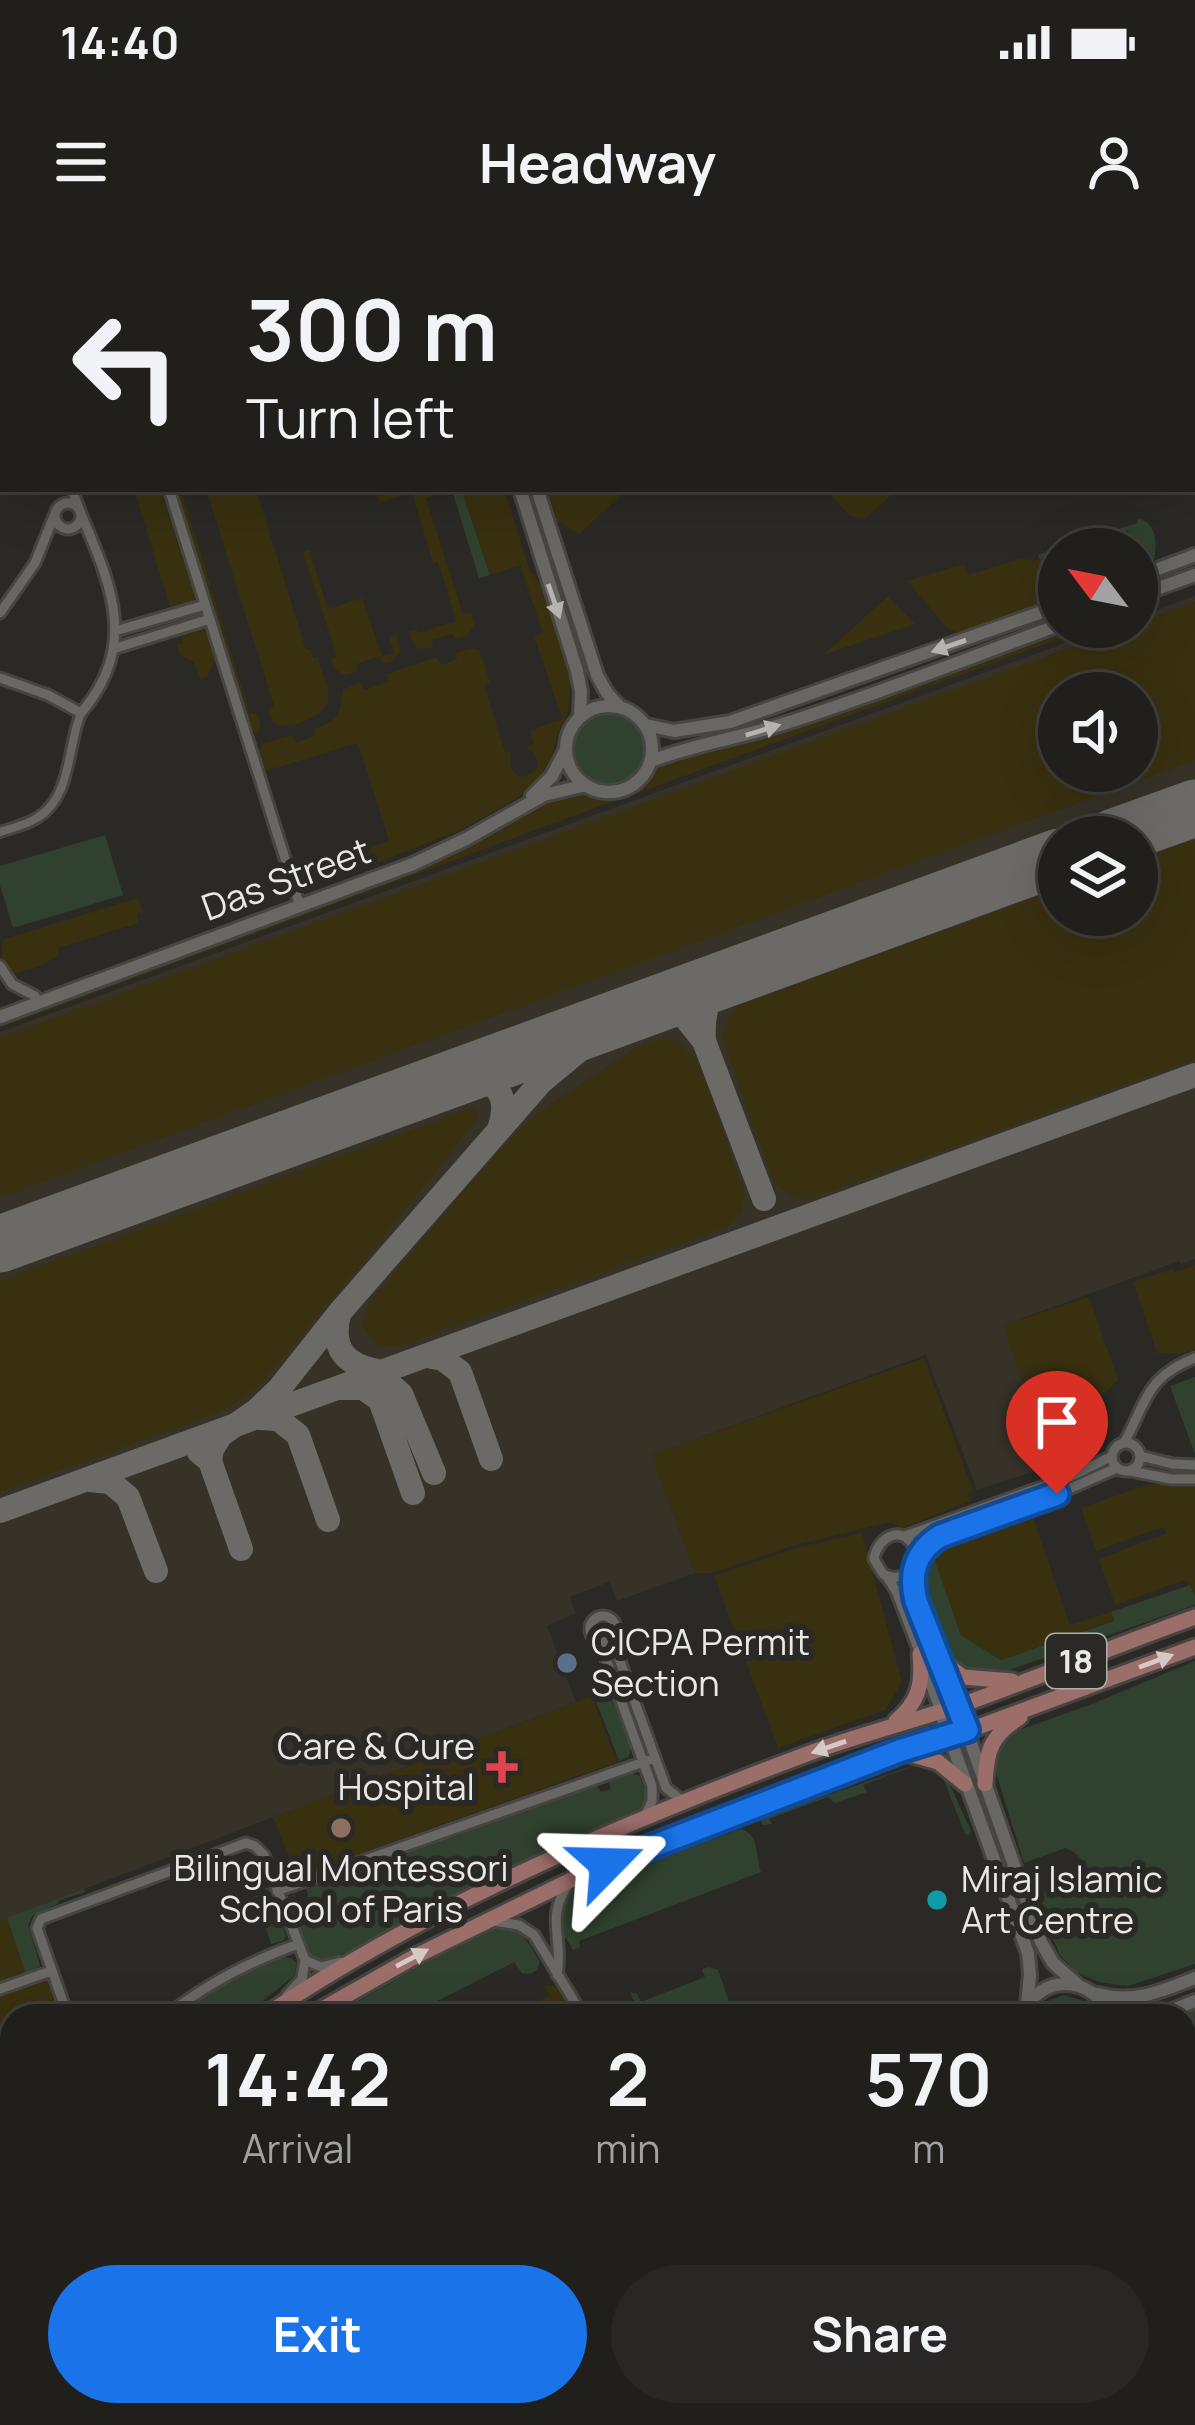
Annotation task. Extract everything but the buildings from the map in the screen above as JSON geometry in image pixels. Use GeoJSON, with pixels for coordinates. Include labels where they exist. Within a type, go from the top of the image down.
{"type":"FeatureCollection","features":[{"type":"Feature","properties":{"kind":"main road","name":"18"},"geometry":{"type":"LineString","coordinates":[[283,2004],[362,1957],[524,1873],[643,1819],[807,1754],[958,1706],[1195,1617]]}},
{"type":"Feature","properties":{"kind":"main road","name":"18"},"geometry":{"type":"LineString","coordinates":[[331,2004],[413,1957],[573,1879],[710,1822],[1195,1647]]}},
{"type":"Feature","properties":{"kind":"main road"},"geometry":{"type":"LineString","coordinates":[[892,1725],[916,1699],[920,1654]]}},
{"type":"Feature","properties":{"kind":"main road"},"geometry":{"type":"LineString","coordinates":[[939,1660],[963,1678],[1021,1682]]}},
{"type":"Feature","properties":{"kind":"main road"},"geometry":{"type":"LineString","coordinates":[[985,1784],[987,1755],[996,1736],[1034,1707]]}},
{"type":"Feature","properties":{"kind":"main road"},"geometry":{"type":"LineString","coordinates":[[899,1751],[938,1762],[965,1784]]}},
{"type":"Feature","properties":{"kind":"street"},"geometry":{"type":"LineString","coordinates":[[0,613],[41,548],[55,514],[58,492]]}},
{"type":"Feature","properties":{"kind":"street"},"geometry":{"type":"LineString","coordinates":[[0,832],[35,819],[63,788],[74,730],[104,683],[116,648],[108,587],[73,492]]}},
{"type":"Feature","properties":{"kind":"street"},"geometry":{"type":"LineString","coordinates":[[170,492],[298,900]]}},
{"type":"Feature","properties":{"kind":"street"},"geometry":{"type":"LineString","coordinates":[[517,492],[577,670],[580,717]]}},
{"type":"Feature","properties":{"kind":"street"},"geometry":{"type":"LineString","coordinates":[[538,492],[597,675],[607,693],[646,725],[652,739],[651,761],[639,780],[621,790],[599,791],[572,770],[568,735],[580,717],[598,707],[620,706]]}},
{"type":"Feature","properties":{"kind":"street"},"geometry":{"type":"LineString","coordinates":[[55,514],[64,503],[79,509]]}},
{"type":"Feature","properties":{"kind":"street"},"geometry":{"type":"LineString","coordinates":[[41,548],[53,534],[79,522],[79,509]]}},
{"type":"Feature","properties":{"kind":"street"},"geometry":{"type":"LineString","coordinates":[[55,514],[59,526],[80,532],[95,547]]}},
{"type":"Feature","properties":{"kind":"street"},"geometry":{"type":"LineString","coordinates":[[1158,569],[1195,555]]}},
{"type":"Feature","properties":{"kind":"street"},"geometry":{"type":"LineString","coordinates":[[1158,588],[1195,575]]}},
{"type":"Feature","properties":{"kind":"street"},"geometry":{"type":"LineString","coordinates":[[115,631],[205,605]]}},
{"type":"Feature","properties":{"kind":"street"},"geometry":{"type":"LineString","coordinates":[[646,725],[674,731],[730,722],[1038,613]]}},
{"type":"Feature","properties":{"kind":"street"},"geometry":{"type":"LineString","coordinates":[[116,648],[209,619]]}},
{"type":"Feature","properties":{"kind":"street"},"geometry":{"type":"LineString","coordinates":[[148,623],[146,630],[152,636]]}},
{"type":"Feature","properties":{"kind":"street"},"geometry":{"type":"LineString","coordinates":[[651,761],[807,716],[1038,633]]}},
{"type":"Feature","properties":{"kind":"street"},"geometry":{"type":"LineString","coordinates":[[0,678],[81,713]]}},
{"type":"Feature","properties":{"kind":"street","name":"Das Street"},"geometry":{"type":"LineString","coordinates":[[0,1013],[34,996],[410,858],[521,802],[545,784],[566,749]]}},
{"type":"Feature","properties":{"kind":"street","name":"Das Street"},"geometry":{"type":"LineString","coordinates":[[0,1013],[399,869],[466,839],[544,795],[586,785]]}},
{"type":"Feature","properties":{"kind":"street"},"geometry":{"type":"LineString","coordinates":[[0,967],[12,984],[34,996]]}},
{"type":"Feature","properties":{"kind":"street"},"geometry":{"type":"LineString","coordinates":[[1124,1443],[1160,1376],[1195,1358]]}},
{"type":"Feature","properties":{"kind":"street"},"geometry":{"type":"LineString","coordinates":[[1131,1471],[1139,1452],[1139,1414]]}},
{"type":"Feature","properties":{"kind":"street"},"geometry":{"type":"LineString","coordinates":[[1024,2004],[1030,1975],[1028,1953],[899,1599],[875,1565],[874,1553],[890,1536],[902,1537],[1072,1476],[1112,1456],[1124,1443],[1173,1464],[1195,1465]]}},
{"type":"Feature","properties":{"kind":"street"},"geometry":{"type":"LineString","coordinates":[[1112,1456],[1117,1468]]}},
{"type":"Feature","properties":{"kind":"street"},"geometry":{"type":"LineString","coordinates":[[887,1576],[902,1577],[940,1536],[1117,1468],[1195,1479]]}},
{"type":"Feature","properties":{"kind":"street"},"geometry":{"type":"LineString","coordinates":[[902,1537],[912,1544],[916,1601],[1041,1942],[1053,1963],[1094,1993],[1132,1999],[1195,1978]]}},
{"type":"Feature","properties":{"kind":"street"},"geometry":{"type":"LineString","coordinates":[[606,1641],[649,1760],[666,1788],[688,1802]]}},
{"type":"Feature","properties":{"kind":"street"},"geometry":{"type":"LineString","coordinates":[[643,1819],[653,1796],[649,1760]]}},
{"type":"Feature","properties":{"kind":"street"},"geometry":{"type":"LineString","coordinates":[[278,1891],[649,1760]]}},
{"type":"Feature","properties":{"kind":"street"},"geometry":{"type":"LineString","coordinates":[[63,2004],[37,1928],[41,1919],[246,1844],[264,1855],[305,1960],[299,1984],[276,2004]]}},
{"type":"Feature","properties":{"kind":"street"},"geometry":{"type":"LineString","coordinates":[[557,1975],[555,1912],[573,1879]]}},
{"type":"Feature","properties":{"kind":"street"},"geometry":{"type":"LineString","coordinates":[[487,1921],[514,1923],[529,1931],[575,2004]]}},
{"type":"Feature","properties":{"kind":"street"},"geometry":{"type":"LineString","coordinates":[[183,2004],[244,1966],[298,1943]]}},
{"type":"Feature","properties":{"kind":"street"},"geometry":{"type":"LineString","coordinates":[[305,1960],[325,1966],[362,1957]]}},
{"type":"Feature","properties":{"kind":"street"},"geometry":{"type":"LineString","coordinates":[[0,1989],[51,1971]]}},
{"type":"Feature","properties":{"kind":"street"},"geometry":{"type":"LineString","coordinates":[[1030,2004],[1047,1988],[1079,1986]]}},
{"type":"Feature","properties":{"kind":"street"},"geometry":{"type":"LineString","coordinates":[[1094,1993],[1103,2004]]}},
{"type":"Feature","properties":{"kind":"shaded area"},"geometry":{"type":"Polygon","coordinates":[[[1195,596],[1195,1259],[1004,1325],[1053,1465],[977,1490],[926,1355],[652,1455],[695,1573],[617,1601],[609,1582],[570,1597],[576,1613],[547,1626],[576,1702],[0,1921],[0,1032],[1051,648],[1158,648],[1158,609],[1195,596]]]}},
{"type":"Feature","properties":{"kind":"green space"},"geometry":{"type":"Polygon","coordinates":[[[453,492],[473,492],[464,496],[490,575],[479,578],[453,492]]]}},
{"type":"Feature","properties":{"kind":"green space"},"geometry":{"type":"Polygon","coordinates":[[[1138,519],[1152,528],[1122,528],[1138,519]]]}},
{"type":"Feature","properties":{"kind":"green space"},"geometry":{"type":"Polygon","coordinates":[[[607,711],[634,722],[645,749],[634,776],[607,787],[580,776],[569,749],[580,722],[607,711]]]}},
{"type":"Feature","properties":{"kind":"green space"},"geometry":{"type":"Polygon","coordinates":[[[105,835],[123,895],[13,928],[0,885],[0,866],[105,835]]]}},
{"type":"Feature","properties":{"kind":"green space"},"geometry":{"type":"Polygon","coordinates":[[[1195,1377],[1195,1454],[1170,1386],[1195,1377]]]}},
{"type":"Feature","properties":{"kind":"green space"},"geometry":{"type":"Polygon","coordinates":[[[932,1552],[961,1635],[1001,1660],[1114,1621],[1111,1612],[1190,1585],[1195,1605],[989,1677],[980,1676],[955,1663],[931,1612],[920,1582],[932,1552]]]}},
{"type":"Feature","properties":{"kind":"green space"},"geometry":{"type":"Polygon","coordinates":[[[1195,1661],[1195,1964],[1128,1986],[1099,1982],[1076,1972],[1060,1955],[1034,1895],[1055,1886],[1075,1886],[1083,1875],[1083,1864],[1065,1848],[1024,1863],[994,1766],[996,1752],[1011,1733],[1195,1661]]]}},
{"type":"Feature","properties":{"kind":"green space"},"geometry":{"type":"Polygon","coordinates":[[[608,1687],[631,1748],[629,1757],[619,1761],[593,1693],[608,1687]]]}},
{"type":"Feature","properties":{"kind":"green space"},"geometry":{"type":"Polygon","coordinates":[[[923,1762],[936,1768],[925,1770],[918,1764],[863,1785],[867,1792],[835,1803],[828,1797],[769,1819],[772,1824],[761,1821],[762,1818],[923,1762]]]}},
{"type":"Feature","properties":{"kind":"green space"},"geometry":{"type":"Polygon","coordinates":[[[936,1768],[944,1772],[969,1835],[965,1834],[936,1768]]]}},
{"type":"Feature","properties":{"kind":"green space"},"geometry":{"type":"Polygon","coordinates":[[[632,1773],[640,1776],[648,1799],[630,1817],[569,1839],[367,1945],[318,1962],[305,1951],[290,1902],[293,1894],[303,1919],[314,1916],[306,1889],[597,1786],[601,1792],[611,1789],[609,1782],[632,1773]]]}},
{"type":"Feature","properties":{"kind":"green space"},"geometry":{"type":"Polygon","coordinates":[[[741,1829],[754,1841],[761,1872],[579,1941],[580,1947],[573,1950],[558,1925],[565,1895],[574,1887],[665,1851],[671,1855],[741,1829]]]}},
{"type":"Feature","properties":{"kind":"green space"},"geometry":{"type":"Polygon","coordinates":[[[269,1887],[286,1936],[271,1944],[254,1893],[269,1887]]]}},
{"type":"Feature","properties":{"kind":"green space"},"geometry":{"type":"Polygon","coordinates":[[[84,1889],[33,1915],[28,1925],[40,1965],[25,1972],[7,1918],[84,1889]]]}},
{"type":"Feature","properties":{"kind":"green space"},"geometry":{"type":"Polygon","coordinates":[[[488,1927],[515,1930],[540,1962],[537,1970],[522,1973],[514,1962],[432,2004],[354,2004],[488,1927]]]}},
{"type":"Feature","properties":{"kind":"green space"},"geometry":{"type":"Polygon","coordinates":[[[282,1957],[296,1962],[295,1975],[259,2004],[195,2004],[282,1957]]]}},
{"type":"Feature","properties":{"kind":"green space"},"geometry":{"type":"Polygon","coordinates":[[[702,1969],[718,1970],[730,2004],[635,2004],[630,1992],[641,2002],[705,1977],[702,1969]]]}},
{"type":"Feature","properties":{"kind":"green space"},"geometry":{"type":"Polygon","coordinates":[[[1064,1995],[1089,2004],[1041,2004],[1064,1995]]]}},
{"type":"Feature","properties":{"kind":"sand"},"geometry":{"type":"Polygon","coordinates":[[[135,492],[161,492],[195,598],[190,605],[171,610],[135,492]]]}},
{"type":"Feature","properties":{"kind":"sand"},"geometry":{"type":"Polygon","coordinates":[[[207,492],[257,492],[306,650],[317,657],[327,687],[324,709],[305,721],[289,726],[275,723],[268,708],[274,706],[207,492]]]}},
{"type":"Feature","properties":{"kind":"sand"},"geometry":{"type":"Polygon","coordinates":[[[377,492],[432,492],[426,499],[463,614],[471,612],[475,624],[467,636],[455,639],[453,634],[432,640],[433,647],[417,649],[408,632],[456,621],[412,493],[380,502],[377,492]]]}},
{"type":"Feature","properties":{"kind":"sand"},"geometry":{"type":"Polygon","coordinates":[[[504,492],[530,571],[544,589],[571,682],[568,713],[550,762],[516,799],[460,830],[329,882],[312,881],[296,872],[291,858],[296,857],[300,869],[389,841],[358,743],[266,771],[257,756],[263,744],[292,735],[295,743],[315,736],[314,729],[337,716],[343,690],[361,682],[364,690],[388,682],[387,674],[437,657],[441,665],[457,659],[456,653],[479,649],[490,682],[484,685],[505,752],[511,751],[511,767],[521,777],[535,772],[538,763],[533,751],[525,747],[534,744],[530,731],[562,719],[534,636],[543,633],[520,565],[490,575],[463,495],[504,492]]]}},
{"type":"Feature","properties":{"kind":"sand"},"geometry":{"type":"Polygon","coordinates":[[[548,492],[625,492],[579,534],[557,521],[548,492]]]}},
{"type":"Feature","properties":{"kind":"sand"},"geometry":{"type":"Polygon","coordinates":[[[828,492],[895,492],[865,519],[849,515],[828,492]]]}},
{"type":"Feature","properties":{"kind":"sand"},"geometry":{"type":"Polygon","coordinates":[[[173,494],[191,494],[183,497],[250,714],[257,713],[261,726],[257,733],[248,732],[173,494]]]}},
{"type":"Feature","properties":{"kind":"sand"},"geometry":{"type":"Polygon","coordinates":[[[309,550],[328,609],[362,598],[382,656],[394,653],[389,637],[396,635],[400,651],[393,661],[383,664],[380,656],[356,664],[357,672],[345,675],[334,669],[331,659],[337,656],[303,552],[309,550]]]}},
{"type":"Feature","properties":{"kind":"sand"},"geometry":{"type":"Polygon","coordinates":[[[1020,559],[1038,560],[1038,606],[964,633],[949,630],[907,581],[964,564],[968,575],[1020,559]]]}},
{"type":"Feature","properties":{"kind":"sand"},"geometry":{"type":"Polygon","coordinates":[[[888,596],[915,624],[823,655],[888,596]]]}},
{"type":"Feature","properties":{"kind":"sand"},"geometry":{"type":"Polygon","coordinates":[[[1195,602],[1195,760],[1158,774],[1158,672],[1038,672],[1038,792],[1107,792],[0,1197],[0,1038],[1069,648],[1158,648],[1158,615],[1195,602]]]}},
{"type":"Feature","properties":{"kind":"sand"},"geometry":{"type":"Polygon","coordinates":[[[197,628],[206,632],[215,660],[207,677],[200,679],[194,662],[180,655],[177,644],[182,643],[182,633],[197,628]]]}},
{"type":"Feature","properties":{"kind":"sand"},"geometry":{"type":"Polygon","coordinates":[[[1038,638],[1038,647],[635,794],[659,765],[682,755],[761,739],[1038,638]]]}},
{"type":"Feature","properties":{"kind":"sand"},"geometry":{"type":"Polygon","coordinates":[[[574,791],[617,800],[0,1028],[0,1014],[339,893],[545,797],[574,791]]]}},
{"type":"Feature","properties":{"kind":"sand"},"geometry":{"type":"Polygon","coordinates":[[[1195,840],[1195,1059],[811,1198],[788,1193],[776,1183],[722,1037],[739,1005],[1038,897],[1038,936],[1158,936],[1158,853],[1195,840]]]}},
{"type":"Feature","properties":{"kind":"sand"},"geometry":{"type":"Polygon","coordinates":[[[138,898],[143,912],[137,914],[139,923],[58,948],[59,956],[42,965],[11,975],[5,967],[4,939],[138,898]]]}},
{"type":"Feature","properties":{"kind":"sand"},"geometry":{"type":"Polygon","coordinates":[[[666,1039],[696,1059],[744,1189],[742,1211],[729,1226],[396,1347],[372,1339],[363,1325],[367,1306],[524,1125],[631,1051],[666,1039]]]}},
{"type":"Feature","properties":{"kind":"sand"},"geometry":{"type":"Polygon","coordinates":[[[472,1108],[478,1117],[258,1387],[219,1412],[0,1492],[0,1281],[472,1108]]]}},
{"type":"Feature","properties":{"kind":"sand"},"geometry":{"type":"Polygon","coordinates":[[[1195,1265],[1195,1349],[1157,1353],[1133,1282],[1195,1265]]]}},
{"type":"Feature","properties":{"kind":"sand"},"geometry":{"type":"Polygon","coordinates":[[[1089,1297],[1118,1380],[1091,1407],[1107,1424],[1091,1445],[1053,1465],[1003,1325],[1089,1297]]]}},
{"type":"Feature","properties":{"kind":"sand"},"geometry":{"type":"Polygon","coordinates":[[[924,1358],[973,1491],[968,1494],[971,1501],[902,1528],[890,1522],[792,1546],[712,1573],[695,1573],[651,1455],[924,1358]]]}},
{"type":"Feature","properties":{"kind":"sand"},"geometry":{"type":"Polygon","coordinates":[[[1149,1484],[1195,1484],[1195,1596],[1184,1580],[1115,1605],[1099,1559],[1167,1533],[1163,1527],[1096,1551],[1081,1508],[1149,1484]]]}},
{"type":"Feature","properties":{"kind":"sand"},"geometry":{"type":"Polygon","coordinates":[[[1033,1517],[1070,1625],[1111,1612],[1114,1620],[1001,1660],[961,1635],[932,1552],[1033,1517]]]}},
{"type":"Feature","properties":{"kind":"sand"},"geometry":{"type":"Polygon","coordinates":[[[862,1533],[902,1682],[885,1710],[778,1748],[714,1576],[795,1548],[862,1533]]]}},
{"type":"Feature","properties":{"kind":"sand"},"geometry":{"type":"Polygon","coordinates":[[[592,1696],[617,1762],[297,1876],[273,1817],[592,1696]]]}},
{"type":"Feature","properties":{"kind":"sand"},"geometry":{"type":"Polygon","coordinates":[[[7,1918],[25,1972],[0,1981],[0,1921],[7,1918]]]}},
{"type":"Feature","properties":{"kind":"sand"},"geometry":{"type":"Polygon","coordinates":[[[46,1981],[58,2004],[0,2004],[0,1995],[46,1981]]]}},
{"type":"Feature","properties":{"kind":"sand"},"geometry":{"type":"Polygon","coordinates":[[[544,1986],[558,1987],[569,2004],[534,2004],[550,1995],[544,1986]]]}},
{"type":"Feature","properties":{"kind":"taxiway"},"geometry":{"type":"LineString","coordinates":[[704,1041],[709,1001],[739,974]]}},
{"type":"Feature","properties":{"kind":"taxiway"},"geometry":{"type":"LineString","coordinates":[[210,1461],[221,1435],[279,1389],[541,1082],[640,1010],[674,1011],[704,1041],[764,1199]]}},
{"type":"Feature","properties":{"kind":"taxiway"},"geometry":{"type":"LineString","coordinates":[[465,1074],[498,1091],[503,1105],[500,1126]]}},
{"type":"Feature","properties":{"kind":"taxiway"},"geometry":{"type":"LineString","coordinates":[[0,1511],[1195,1075]]}},
{"type":"Feature","properties":{"kind":"taxiway"},"geometry":{"type":"LineString","coordinates":[[339,1314],[337,1338],[344,1355],[359,1366],[382,1372]]}},
{"type":"Feature","properties":{"kind":"taxiway"},"geometry":{"type":"LineString","coordinates":[[427,1356],[443,1359],[460,1372],[491,1459]]}},
{"type":"Feature","properties":{"kind":"taxiway"},"geometry":{"type":"LineString","coordinates":[[368,1377],[389,1383],[401,1394],[434,1473]]}},
{"type":"Feature","properties":{"kind":"taxiway"},"geometry":{"type":"LineString","coordinates":[[341,1388],[363,1388],[380,1400],[413,1493]]}},
{"type":"Feature","properties":{"kind":"taxiway"},"geometry":{"type":"LineString","coordinates":[[260,1418],[278,1419],[298,1435],[328,1520]]}},
{"type":"Feature","properties":{"kind":"taxiway"},"geometry":{"type":"LineString","coordinates":[[199,1452],[210,1461],[241,1549]]}},
{"type":"Feature","properties":{"kind":"taxiway"},"geometry":{"type":"LineString","coordinates":[[90,1480],[110,1482],[128,1497],[156,1571]]}},
{"type":"Feature","properties":{"kind":"runway"},"geometry":{"type":"LineString","coordinates":[[1158,821],[1195,808]]}},
{"type":"Feature","properties":{"kind":"runway"},"geometry":{"type":"LineString","coordinates":[[0,1244],[1038,865]]}},
{"type":"Feature","properties":{"kind":"place","name":"CICPA Permit Section"},"geometry":{"type":"Point","coordinates":[567,1663]}},
{"type":"Feature","properties":{"kind":"place","name":"Care & Cure Hospital"},"geometry":{"type":"Point","coordinates":[502,1767]}},
{"type":"Feature","properties":{"kind":"place","name":"Bilingual Montessori School of Paris"},"geometry":{"type":"Point","coordinates":[341,1828]}},
{"type":"Feature","properties":{"kind":"place","name":"Miraj Islamic Art Centre"},"geometry":{"type":"Point","coordinates":[937,1900]}},
{"type":"Feature","properties":{"kind":"route"},"geometry":{"type":"LineString","coordinates":[[607,1864],[899,1751],[967,1730],[916,1601],[916,1561],[940,1536],[1057,1494]]}}]}
